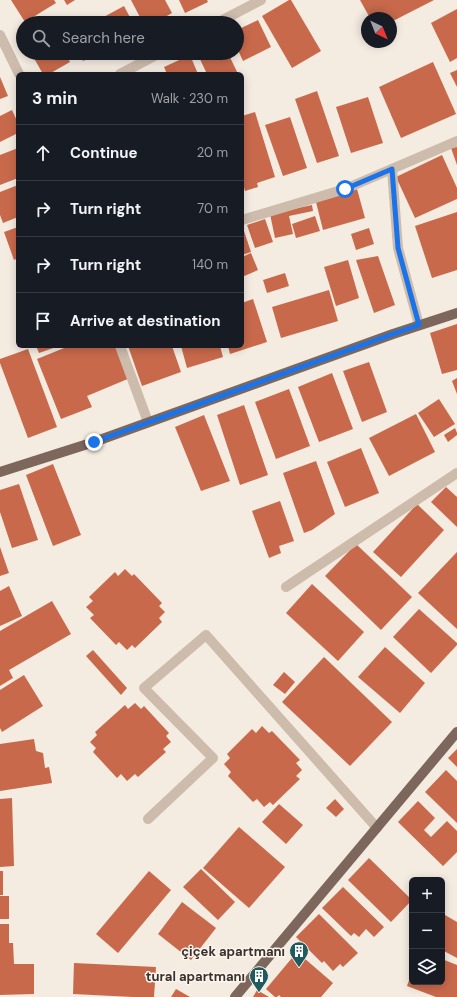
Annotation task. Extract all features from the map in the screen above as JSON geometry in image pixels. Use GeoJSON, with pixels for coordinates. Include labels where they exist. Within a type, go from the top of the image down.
{"type":"FeatureCollection","features":[{"type":"Feature","properties":{"kind":"main road"},"geometry":{"type":"LineString","coordinates":[[0,472],[94,442],[393,334],[457,313]]}},
{"type":"Feature","properties":{"kind":"main road"},"geometry":{"type":"LineString","coordinates":[[235,997],[457,732]]}},
{"type":"Feature","properties":{"kind":"street"},"geometry":{"type":"LineString","coordinates":[[230,16],[261,0]]}},
{"type":"Feature","properties":{"kind":"street"},"geometry":{"type":"LineString","coordinates":[[0,35],[18,72]]}},
{"type":"Feature","properties":{"kind":"street"},"geometry":{"type":"LineString","coordinates":[[124,72],[147,60]]}},
{"type":"Feature","properties":{"kind":"street"},"geometry":{"type":"LineString","coordinates":[[244,219],[345,189],[457,141]]}},
{"type":"Feature","properties":{"kind":"street"},"geometry":{"type":"LineString","coordinates":[[392,169],[398,248],[419,325]]}},
{"type":"Feature","properties":{"kind":"street"},"geometry":{"type":"LineString","coordinates":[[121,348],[148,422]]}},
{"type":"Feature","properties":{"kind":"street"},"geometry":{"type":"LineString","coordinates":[[286,587],[457,472]]}},
{"type":"Feature","properties":{"kind":"street"},"geometry":{"type":"LineString","coordinates":[[148,819],[213,758],[144,688],[206,635],[377,828]]}},
{"type":"Feature","properties":{"kind":"building"},"geometry":{"type":"Polygon","coordinates":[[[11,0],[54,0],[56,3],[35,16],[21,16],[11,0]]]}},
{"type":"Feature","properties":{"kind":"building"},"geometry":{"type":"Polygon","coordinates":[[[64,0],[75,0],[67,5],[64,0]]]}},
{"type":"Feature","properties":{"kind":"building"},"geometry":{"type":"Polygon","coordinates":[[[131,0],[165,0],[172,13],[167,16],[139,16],[131,0]]]}},
{"type":"Feature","properties":{"kind":"building"},"geometry":{"type":"Polygon","coordinates":[[[179,0],[207,0],[208,2],[185,13],[179,0]]]}},
{"type":"Feature","properties":{"kind":"building"},"geometry":{"type":"Polygon","coordinates":[[[291,0],[321,51],[292,68],[262,16],[291,0]]]}},
{"type":"Feature","properties":{"kind":"building"},"geometry":{"type":"Polygon","coordinates":[[[360,0],[434,0],[397,19],[397,12],[367,12],[360,0]]]}},
{"type":"Feature","properties":{"kind":"building"},"geometry":{"type":"Polygon","coordinates":[[[124,6],[129,16],[106,16],[124,6]]]}},
{"type":"Feature","properties":{"kind":"building"},"geometry":{"type":"Polygon","coordinates":[[[457,9],[457,58],[450,62],[431,23],[457,9]]]}},
{"type":"Feature","properties":{"kind":"building"},"geometry":{"type":"Polygon","coordinates":[[[258,20],[271,47],[243,61],[244,60],[244,27],[258,20]]]}},
{"type":"Feature","properties":{"kind":"building"},"geometry":{"type":"Polygon","coordinates":[[[35,60],[69,60],[70,62],[52,72],[42,72],[35,60]]]}},
{"type":"Feature","properties":{"kind":"building"},"geometry":{"type":"Polygon","coordinates":[[[179,60],[192,60],[197,72],[166,72],[164,67],[179,60]]]}},
{"type":"Feature","properties":{"kind":"building"},"geometry":{"type":"Polygon","coordinates":[[[200,60],[231,60],[237,72],[206,72],[200,60]]]}},
{"type":"Feature","properties":{"kind":"building"},"geometry":{"type":"Polygon","coordinates":[[[433,62],[456,114],[401,138],[379,87],[433,62]]]}},
{"type":"Feature","properties":{"kind":"building"},"geometry":{"type":"Polygon","coordinates":[[[457,70],[457,87],[450,73],[457,70]]]}},
{"type":"Feature","properties":{"kind":"building"},"geometry":{"type":"Polygon","coordinates":[[[0,77],[8,96],[0,99],[0,77]]]}},
{"type":"Feature","properties":{"kind":"building"},"geometry":{"type":"Polygon","coordinates":[[[317,91],[339,156],[317,163],[295,99],[317,91]]]}},
{"type":"Feature","properties":{"kind":"building"},"geometry":{"type":"Polygon","coordinates":[[[368,97],[383,143],[351,153],[336,107],[368,97]]]}},
{"type":"Feature","properties":{"kind":"building"},"geometry":{"type":"Polygon","coordinates":[[[12,110],[16,119],[16,134],[0,142],[0,116],[12,110]]]}},
{"type":"Feature","properties":{"kind":"building"},"geometry":{"type":"Polygon","coordinates":[[[255,112],[275,177],[257,183],[258,187],[245,191],[244,188],[244,115],[255,112]]]}},
{"type":"Feature","properties":{"kind":"building"},"geometry":{"type":"Polygon","coordinates":[[[290,117],[307,168],[283,176],[265,125],[290,117]]]}},
{"type":"Feature","properties":{"kind":"building"},"geometry":{"type":"Polygon","coordinates":[[[457,147],[457,165],[451,148],[457,147]]]}},
{"type":"Feature","properties":{"kind":"building"},"geometry":{"type":"Polygon","coordinates":[[[16,149],[16,179],[0,185],[0,155],[16,149]]]}},
{"type":"Feature","properties":{"kind":"building"},"geometry":{"type":"Polygon","coordinates":[[[442,155],[457,188],[457,199],[415,218],[396,177],[442,155]]]}},
{"type":"Feature","properties":{"kind":"building"},"geometry":{"type":"Polygon","coordinates":[[[16,186],[16,218],[3,223],[0,215],[0,192],[16,186]]]}},
{"type":"Feature","properties":{"kind":"building"},"geometry":{"type":"Polygon","coordinates":[[[357,189],[365,218],[323,230],[316,202],[357,189]]]}},
{"type":"Feature","properties":{"kind":"building"},"geometry":{"type":"Polygon","coordinates":[[[312,205],[313,211],[289,216],[293,234],[275,238],[270,214],[312,205]]]}},
{"type":"Feature","properties":{"kind":"building"},"geometry":{"type":"Polygon","coordinates":[[[457,212],[457,270],[432,278],[415,226],[457,212]]]}},
{"type":"Feature","properties":{"kind":"building"},"geometry":{"type":"Polygon","coordinates":[[[315,216],[320,231],[296,238],[292,224],[315,216]]]}},
{"type":"Feature","properties":{"kind":"building"},"geometry":{"type":"Polygon","coordinates":[[[265,219],[273,242],[255,248],[247,225],[265,219]]]}},
{"type":"Feature","properties":{"kind":"building"},"geometry":{"type":"Polygon","coordinates":[[[16,228],[16,259],[14,260],[4,232],[16,228]]]}},
{"type":"Feature","properties":{"kind":"building"},"geometry":{"type":"Polygon","coordinates":[[[369,228],[374,244],[356,250],[351,234],[369,228]]]}},
{"type":"Feature","properties":{"kind":"building"},"geometry":{"type":"Polygon","coordinates":[[[244,231],[251,252],[244,254],[244,231]]]}},
{"type":"Feature","properties":{"kind":"building"},"geometry":{"type":"Polygon","coordinates":[[[251,253],[258,270],[244,276],[244,256],[251,253]]]}},
{"type":"Feature","properties":{"kind":"building"},"geometry":{"type":"Polygon","coordinates":[[[378,256],[395,305],[374,313],[356,260],[378,256]]]}},
{"type":"Feature","properties":{"kind":"building"},"geometry":{"type":"Polygon","coordinates":[[[348,260],[359,298],[336,306],[324,267],[348,260]]]}},
{"type":"Feature","properties":{"kind":"building"},"geometry":{"type":"Polygon","coordinates":[[[285,273],[289,286],[267,293],[263,280],[285,273]]]}},
{"type":"Feature","properties":{"kind":"building"},"geometry":{"type":"Polygon","coordinates":[[[329,290],[338,321],[281,338],[272,307],[329,290]]]}},
{"type":"Feature","properties":{"kind":"building"},"geometry":{"type":"Polygon","coordinates":[[[253,299],[267,342],[230,354],[228,348],[244,348],[244,302],[253,299]]]}},
{"type":"Feature","properties":{"kind":"building"},"geometry":{"type":"Polygon","coordinates":[[[457,324],[457,370],[442,374],[430,333],[457,324]]]}},
{"type":"Feature","properties":{"kind":"building"},"geometry":{"type":"Polygon","coordinates":[[[37,348],[53,348],[39,353],[37,348]]]}},
{"type":"Feature","properties":{"kind":"building"},"geometry":{"type":"Polygon","coordinates":[[[64,348],[119,348],[130,378],[87,396],[92,407],[61,419],[37,359],[64,348]]]}},
{"type":"Feature","properties":{"kind":"building"},"geometry":{"type":"Polygon","coordinates":[[[129,348],[173,348],[181,372],[142,386],[129,348]]]}},
{"type":"Feature","properties":{"kind":"building"},"geometry":{"type":"Polygon","coordinates":[[[182,348],[221,348],[223,357],[187,368],[182,348]]]}},
{"type":"Feature","properties":{"kind":"building"},"geometry":{"type":"Polygon","coordinates":[[[28,349],[57,427],[28,438],[0,363],[0,359],[28,349]]]}},
{"type":"Feature","properties":{"kind":"building"},"geometry":{"type":"Polygon","coordinates":[[[369,362],[387,412],[362,422],[343,371],[369,362]]]}},
{"type":"Feature","properties":{"kind":"building"},"geometry":{"type":"Polygon","coordinates":[[[332,373],[353,429],[319,442],[298,387],[332,373]]]}},
{"type":"Feature","properties":{"kind":"building"},"geometry":{"type":"Polygon","coordinates":[[[457,378],[457,394],[452,381],[457,378]]]}},
{"type":"Feature","properties":{"kind":"building"},"geometry":{"type":"Polygon","coordinates":[[[289,389],[310,446],[276,459],[255,402],[289,389]]]}},
{"type":"Feature","properties":{"kind":"building"},"geometry":{"type":"Polygon","coordinates":[[[439,399],[455,424],[434,437],[418,413],[439,399]]]}},
{"type":"Feature","properties":{"kind":"building"},"geometry":{"type":"Polygon","coordinates":[[[244,405],[268,475],[240,485],[217,415],[244,405]]]}},
{"type":"Feature","properties":{"kind":"building"},"geometry":{"type":"Polygon","coordinates":[[[416,414],[435,452],[389,476],[369,438],[416,414]]]}},
{"type":"Feature","properties":{"kind":"building"},"geometry":{"type":"Polygon","coordinates":[[[204,415],[230,481],[201,491],[175,427],[204,415]]]}},
{"type":"Feature","properties":{"kind":"building"},"geometry":{"type":"Polygon","coordinates":[[[455,428],[457,435],[448,442],[444,435],[455,428]]]}},
{"type":"Feature","properties":{"kind":"building"},"geometry":{"type":"Polygon","coordinates":[[[361,448],[379,493],[345,507],[327,462],[361,448]]]}},
{"type":"Feature","properties":{"kind":"building"},"geometry":{"type":"Polygon","coordinates":[[[316,461],[335,514],[312,530],[304,533],[283,473],[316,461]]]}},
{"type":"Feature","properties":{"kind":"building"},"geometry":{"type":"Polygon","coordinates":[[[53,464],[81,535],[53,546],[26,475],[53,464]]]}},
{"type":"Feature","properties":{"kind":"building"},"geometry":{"type":"Polygon","coordinates":[[[19,484],[38,540],[12,548],[0,512],[0,490],[19,484]]]}},
{"type":"Feature","properties":{"kind":"building"},"geometry":{"type":"Polygon","coordinates":[[[446,487],[457,497],[457,527],[431,502],[446,487]]]}},
{"type":"Feature","properties":{"kind":"building"},"geometry":{"type":"Polygon","coordinates":[[[280,501],[294,541],[279,546],[281,553],[269,558],[252,511],[280,501]]]}},
{"type":"Feature","properties":{"kind":"building"},"geometry":{"type":"Polygon","coordinates":[[[417,504],[444,530],[401,577],[373,552],[417,504]]]}},
{"type":"Feature","properties":{"kind":"building"},"geometry":{"type":"Polygon","coordinates":[[[356,544],[412,597],[381,630],[325,576],[356,544]]]}},
{"type":"Feature","properties":{"kind":"building"},"geometry":{"type":"Polygon","coordinates":[[[0,547],[9,573],[0,576],[0,547]]]}},
{"type":"Feature","properties":{"kind":"building"},"geometry":{"type":"Polygon","coordinates":[[[457,552],[457,629],[418,593],[457,552]]]}},
{"type":"Feature","properties":{"kind":"building"},"geometry":{"type":"Polygon","coordinates":[[[125,569],[132,576],[134,574],[162,603],[159,606],[165,612],[159,618],[162,622],[135,648],[132,645],[127,650],[119,642],[116,645],[90,618],[94,615],[86,607],[93,601],[89,597],[115,572],[118,576],[125,569]]]}},
{"type":"Feature","properties":{"kind":"building"},"geometry":{"type":"Polygon","coordinates":[[[312,584],[364,632],[338,661],[286,613],[312,584]]]}},
{"type":"Feature","properties":{"kind":"building"},"geometry":{"type":"Polygon","coordinates":[[[9,586],[22,616],[0,626],[0,591],[9,586]]]}},
{"type":"Feature","properties":{"kind":"building"},"geometry":{"type":"Polygon","coordinates":[[[52,601],[71,634],[9,670],[13,678],[0,686],[0,631],[52,601]]]}},
{"type":"Feature","properties":{"kind":"building"},"geometry":{"type":"Polygon","coordinates":[[[419,609],[457,643],[457,645],[431,673],[393,637],[419,609]]]}},
{"type":"Feature","properties":{"kind":"building"},"geometry":{"type":"Polygon","coordinates":[[[385,647],[425,683],[400,713],[358,677],[385,647]]]}},
{"type":"Feature","properties":{"kind":"building"},"geometry":{"type":"Polygon","coordinates":[[[93,650],[127,688],[121,695],[86,656],[93,650]]]}},
{"type":"Feature","properties":{"kind":"building"},"geometry":{"type":"Polygon","coordinates":[[[324,657],[392,722],[350,766],[282,702],[324,657]]]}},
{"type":"Feature","properties":{"kind":"building"},"geometry":{"type":"Polygon","coordinates":[[[284,672],[295,682],[285,694],[273,685],[284,672]]]}},
{"type":"Feature","properties":{"kind":"building"},"geometry":{"type":"Polygon","coordinates":[[[24,675],[43,706],[2,732],[0,728],[0,690],[24,675]]]}},
{"type":"Feature","properties":{"kind":"building"},"geometry":{"type":"Polygon","coordinates":[[[135,703],[141,709],[144,706],[169,733],[166,736],[171,742],[163,749],[166,752],[138,777],[135,774],[127,781],[121,774],[117,778],[93,752],[96,748],[90,742],[97,735],[95,732],[125,705],[128,709],[135,703]]]}},
{"type":"Feature","properties":{"kind":"building"},"geometry":{"type":"Polygon","coordinates":[[[262,726],[269,733],[272,731],[300,760],[296,763],[302,770],[296,776],[300,779],[273,805],[270,802],[264,807],[257,799],[253,802],[228,776],[231,772],[224,764],[230,758],[227,754],[252,729],[256,733],[262,726]]]}},
{"type":"Feature","properties":{"kind":"building"},"geometry":{"type":"Polygon","coordinates":[[[34,739],[36,751],[43,753],[45,768],[49,767],[52,783],[0,791],[0,744],[34,739]]]}},
{"type":"Feature","properties":{"kind":"building"},"geometry":{"type":"Polygon","coordinates":[[[457,749],[457,767],[448,758],[457,749]]]}},
{"type":"Feature","properties":{"kind":"building"},"geometry":{"type":"Polygon","coordinates":[[[446,770],[457,781],[457,823],[425,792],[446,770]]]}},
{"type":"Feature","properties":{"kind":"building"},"geometry":{"type":"Polygon","coordinates":[[[12,798],[14,866],[0,867],[0,799],[12,798]]]}},
{"type":"Feature","properties":{"kind":"building"},"geometry":{"type":"Polygon","coordinates":[[[335,799],[344,809],[336,817],[326,808],[335,799]]]}},
{"type":"Feature","properties":{"kind":"building"},"geometry":{"type":"Polygon","coordinates":[[[418,801],[435,818],[424,830],[431,837],[447,821],[457,831],[457,852],[443,866],[398,822],[418,801]]]}},
{"type":"Feature","properties":{"kind":"building"},"geometry":{"type":"Polygon","coordinates":[[[279,804],[303,825],[286,844],[262,822],[279,804]]]}},
{"type":"Feature","properties":{"kind":"building"},"geometry":{"type":"Polygon","coordinates":[[[239,827],[285,867],[249,908],[203,868],[239,827]]]}},
{"type":"Feature","properties":{"kind":"building"},"geometry":{"type":"Polygon","coordinates":[[[369,858],[409,897],[409,903],[391,922],[348,880],[369,858]]]}},
{"type":"Feature","properties":{"kind":"building"},"geometry":{"type":"Polygon","coordinates":[[[201,869],[235,902],[218,920],[183,887],[201,869]]]}},
{"type":"Feature","properties":{"kind":"building"},"geometry":{"type":"Polygon","coordinates":[[[0,871],[3,871],[3,895],[0,895],[0,871]]]}},
{"type":"Feature","properties":{"kind":"building"},"geometry":{"type":"Polygon","coordinates":[[[149,871],[171,890],[118,953],[96,934],[149,871]]]}},
{"type":"Feature","properties":{"kind":"building"},"geometry":{"type":"Polygon","coordinates":[[[343,887],[384,927],[374,937],[366,929],[359,937],[354,933],[351,936],[322,908],[343,887]]]}},
{"type":"Feature","properties":{"kind":"building"},"geometry":{"type":"Polygon","coordinates":[[[0,896],[9,896],[9,919],[0,919],[0,896]]]}},
{"type":"Feature","properties":{"kind":"building"},"geometry":{"type":"Polygon","coordinates":[[[182,902],[216,928],[191,960],[158,934],[182,902]]]}},
{"type":"Feature","properties":{"kind":"building"},"geometry":{"type":"Polygon","coordinates":[[[319,914],[358,953],[343,967],[340,964],[333,971],[324,961],[322,963],[296,937],[319,914]]]}},
{"type":"Feature","properties":{"kind":"building"},"geometry":{"type":"Polygon","coordinates":[[[445,915],[457,922],[457,958],[445,952],[445,915]]]}},
{"type":"Feature","properties":{"kind":"building"},"geometry":{"type":"Polygon","coordinates":[[[0,924],[9,924],[9,943],[13,943],[14,964],[34,964],[34,994],[0,995],[0,924]]]}},
{"type":"Feature","properties":{"kind":"building","name":"çiçek apartmanı"},"geometry":{"type":"Polygon","coordinates":[[[297,952],[333,983],[321,997],[281,997],[279,995],[275,997],[266,989],[297,952]]]}},
{"type":"Feature","properties":{"kind":"building"},"geometry":{"type":"Polygon","coordinates":[[[445,960],[457,965],[457,997],[436,997],[407,986],[409,980],[409,985],[445,985],[445,960]]]}},
{"type":"Feature","properties":{"kind":"building"},"geometry":{"type":"Polygon","coordinates":[[[74,963],[156,967],[154,997],[73,994],[74,963]]]}},
{"type":"Feature","properties":{"kind":"building"},"geometry":{"type":"Polygon","coordinates":[[[176,989],[190,997],[171,997],[176,989]]]}},
{"type":"Feature","properties":{"kind":"building","name":"tural apartmanı"},"geometry":{"type":"Polygon","coordinates":[[[257,990],[269,997],[253,997],[257,990]]]}},
{"type":"Feature","properties":{"kind":"place","name":"çiçek apartmanı"},"geometry":{"type":"Point","coordinates":[299,968]}},
{"type":"Feature","properties":{"kind":"place","name":"tural apartmanı"},"geometry":{"type":"Point","coordinates":[259,993]}},
{"type":"Feature","properties":{"kind":"route"},"geometry":{"type":"LineString","coordinates":[[94,442],[419,325],[398,248],[392,169],[345,189]]}}]}
